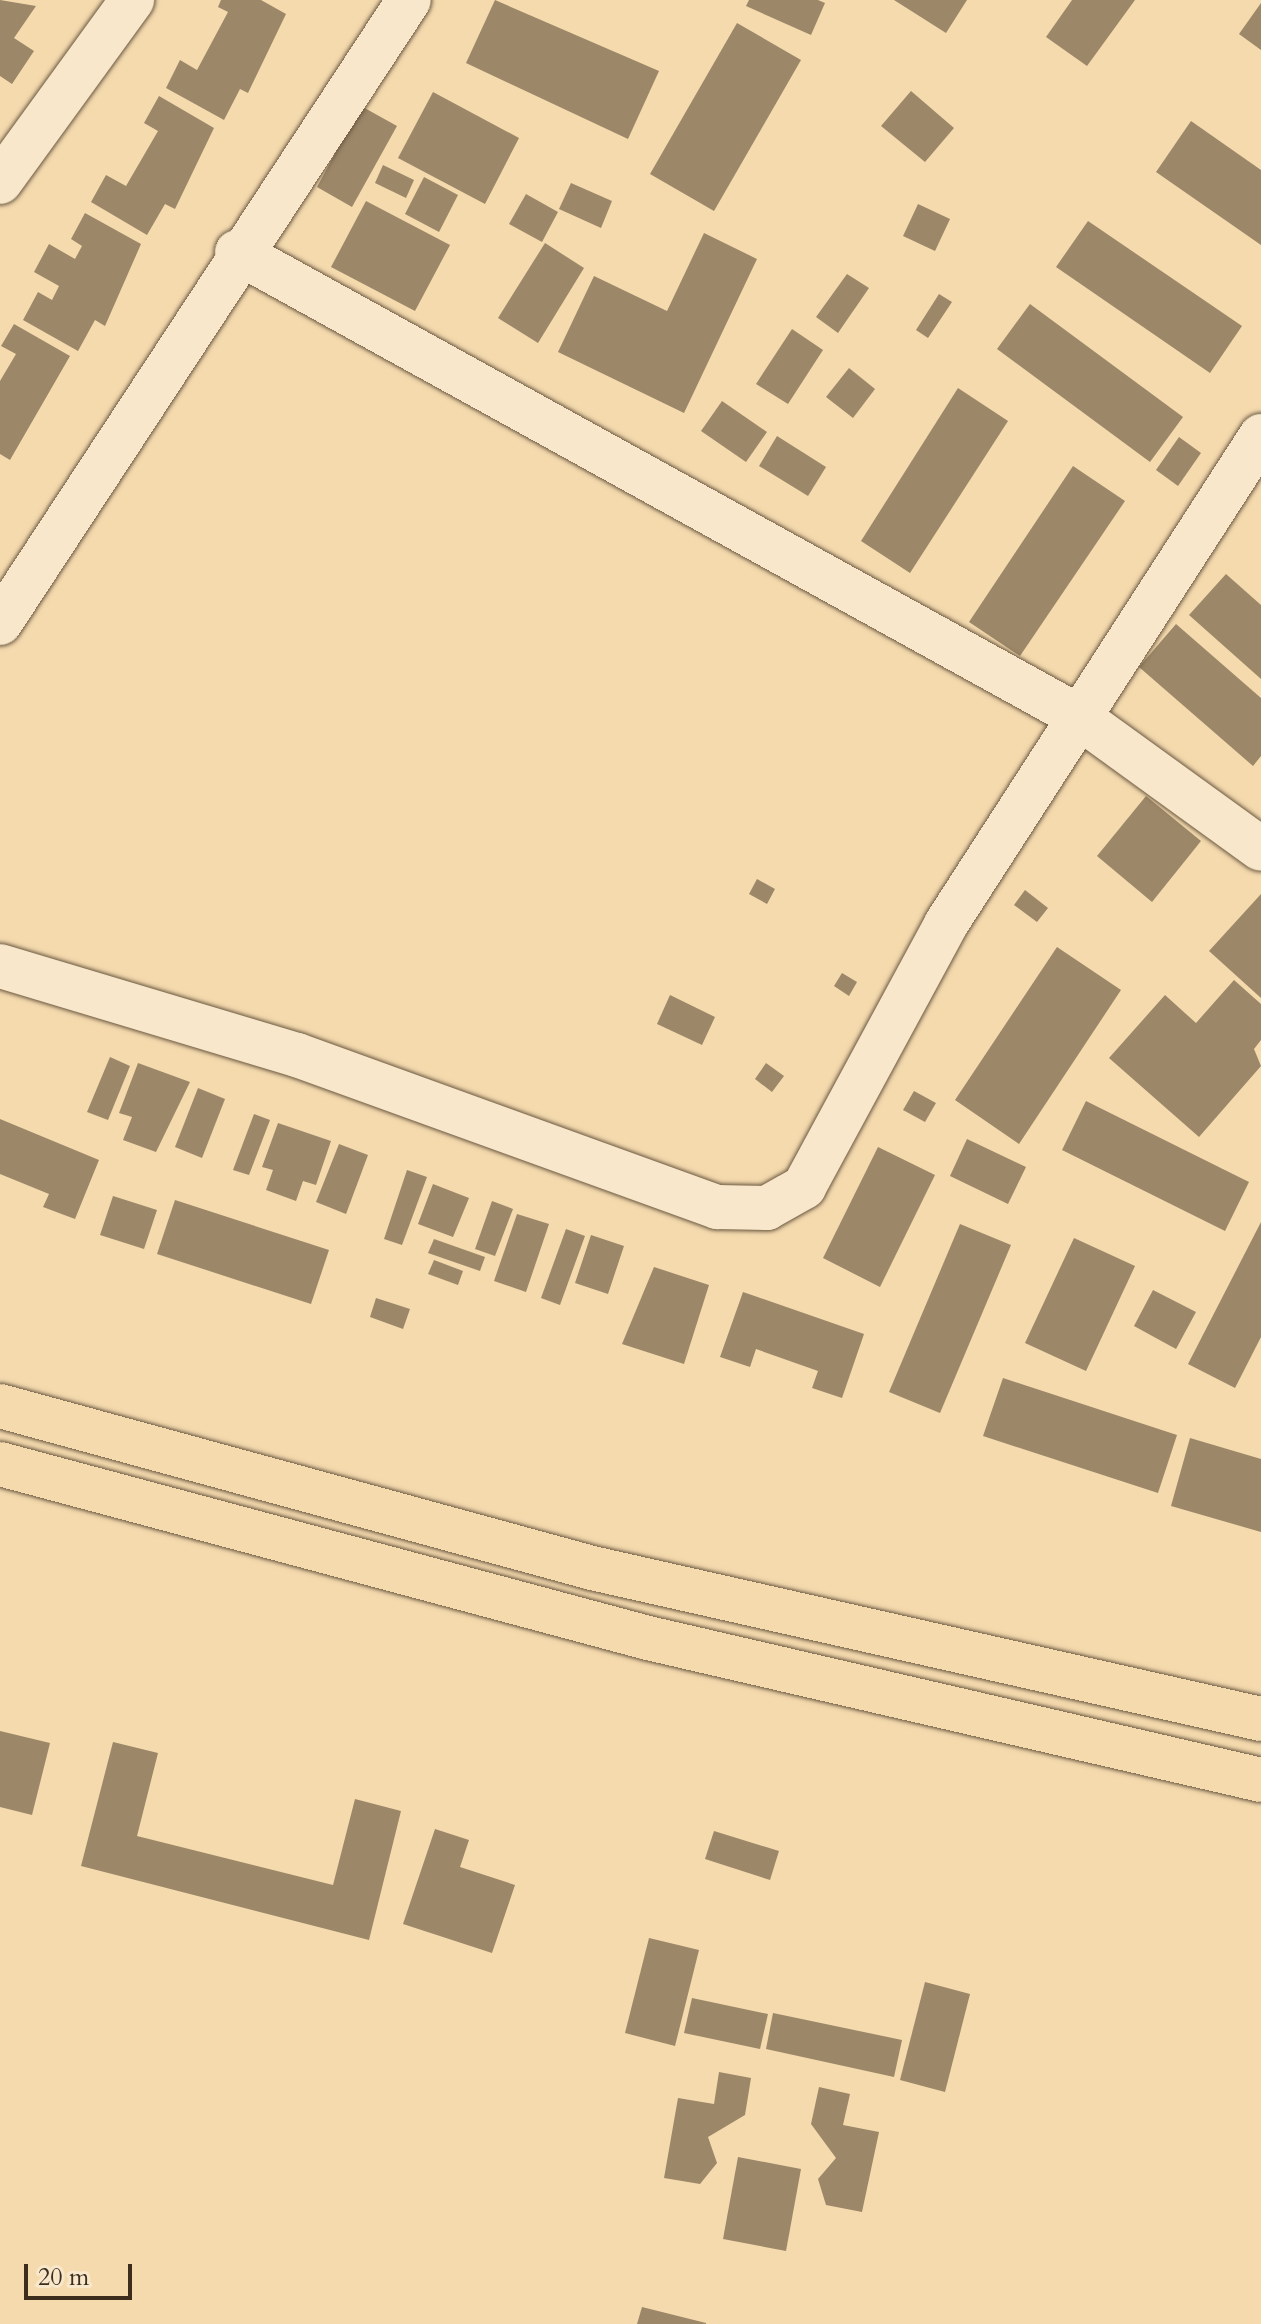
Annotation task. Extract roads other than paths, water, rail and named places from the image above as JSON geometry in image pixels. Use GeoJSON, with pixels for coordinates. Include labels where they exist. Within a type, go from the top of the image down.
{"type":"FeatureCollection","features":[{"type":"Feature","properties":{"kind":"main road"},"geometry":{"type":"LineString","coordinates":[[0,1406],[592,1568],[1261,1719]]}},
{"type":"Feature","properties":{"kind":"main road"},"geometry":{"type":"LineString","coordinates":[[0,1464],[648,1638],[1261,1780]]}},
{"type":"Feature","properties":{"kind":"lane"},"geometry":{"type":"LineString","coordinates":[[0,182],[132,0]]}},
{"type":"Feature","properties":{"kind":"lane"},"geometry":{"type":"LineString","coordinates":[[0,623],[237,252],[409,0]]}},
{"type":"Feature","properties":{"kind":"lane"},"geometry":{"type":"LineString","coordinates":[[237,252],[1076,715],[1261,849]]}},
{"type":"Feature","properties":{"kind":"lane"},"geometry":{"type":"LineString","coordinates":[[0,966],[297,1055],[717,1207],[767,1208],[804,1187],[946,924],[1076,715],[1261,436]]}}]}
